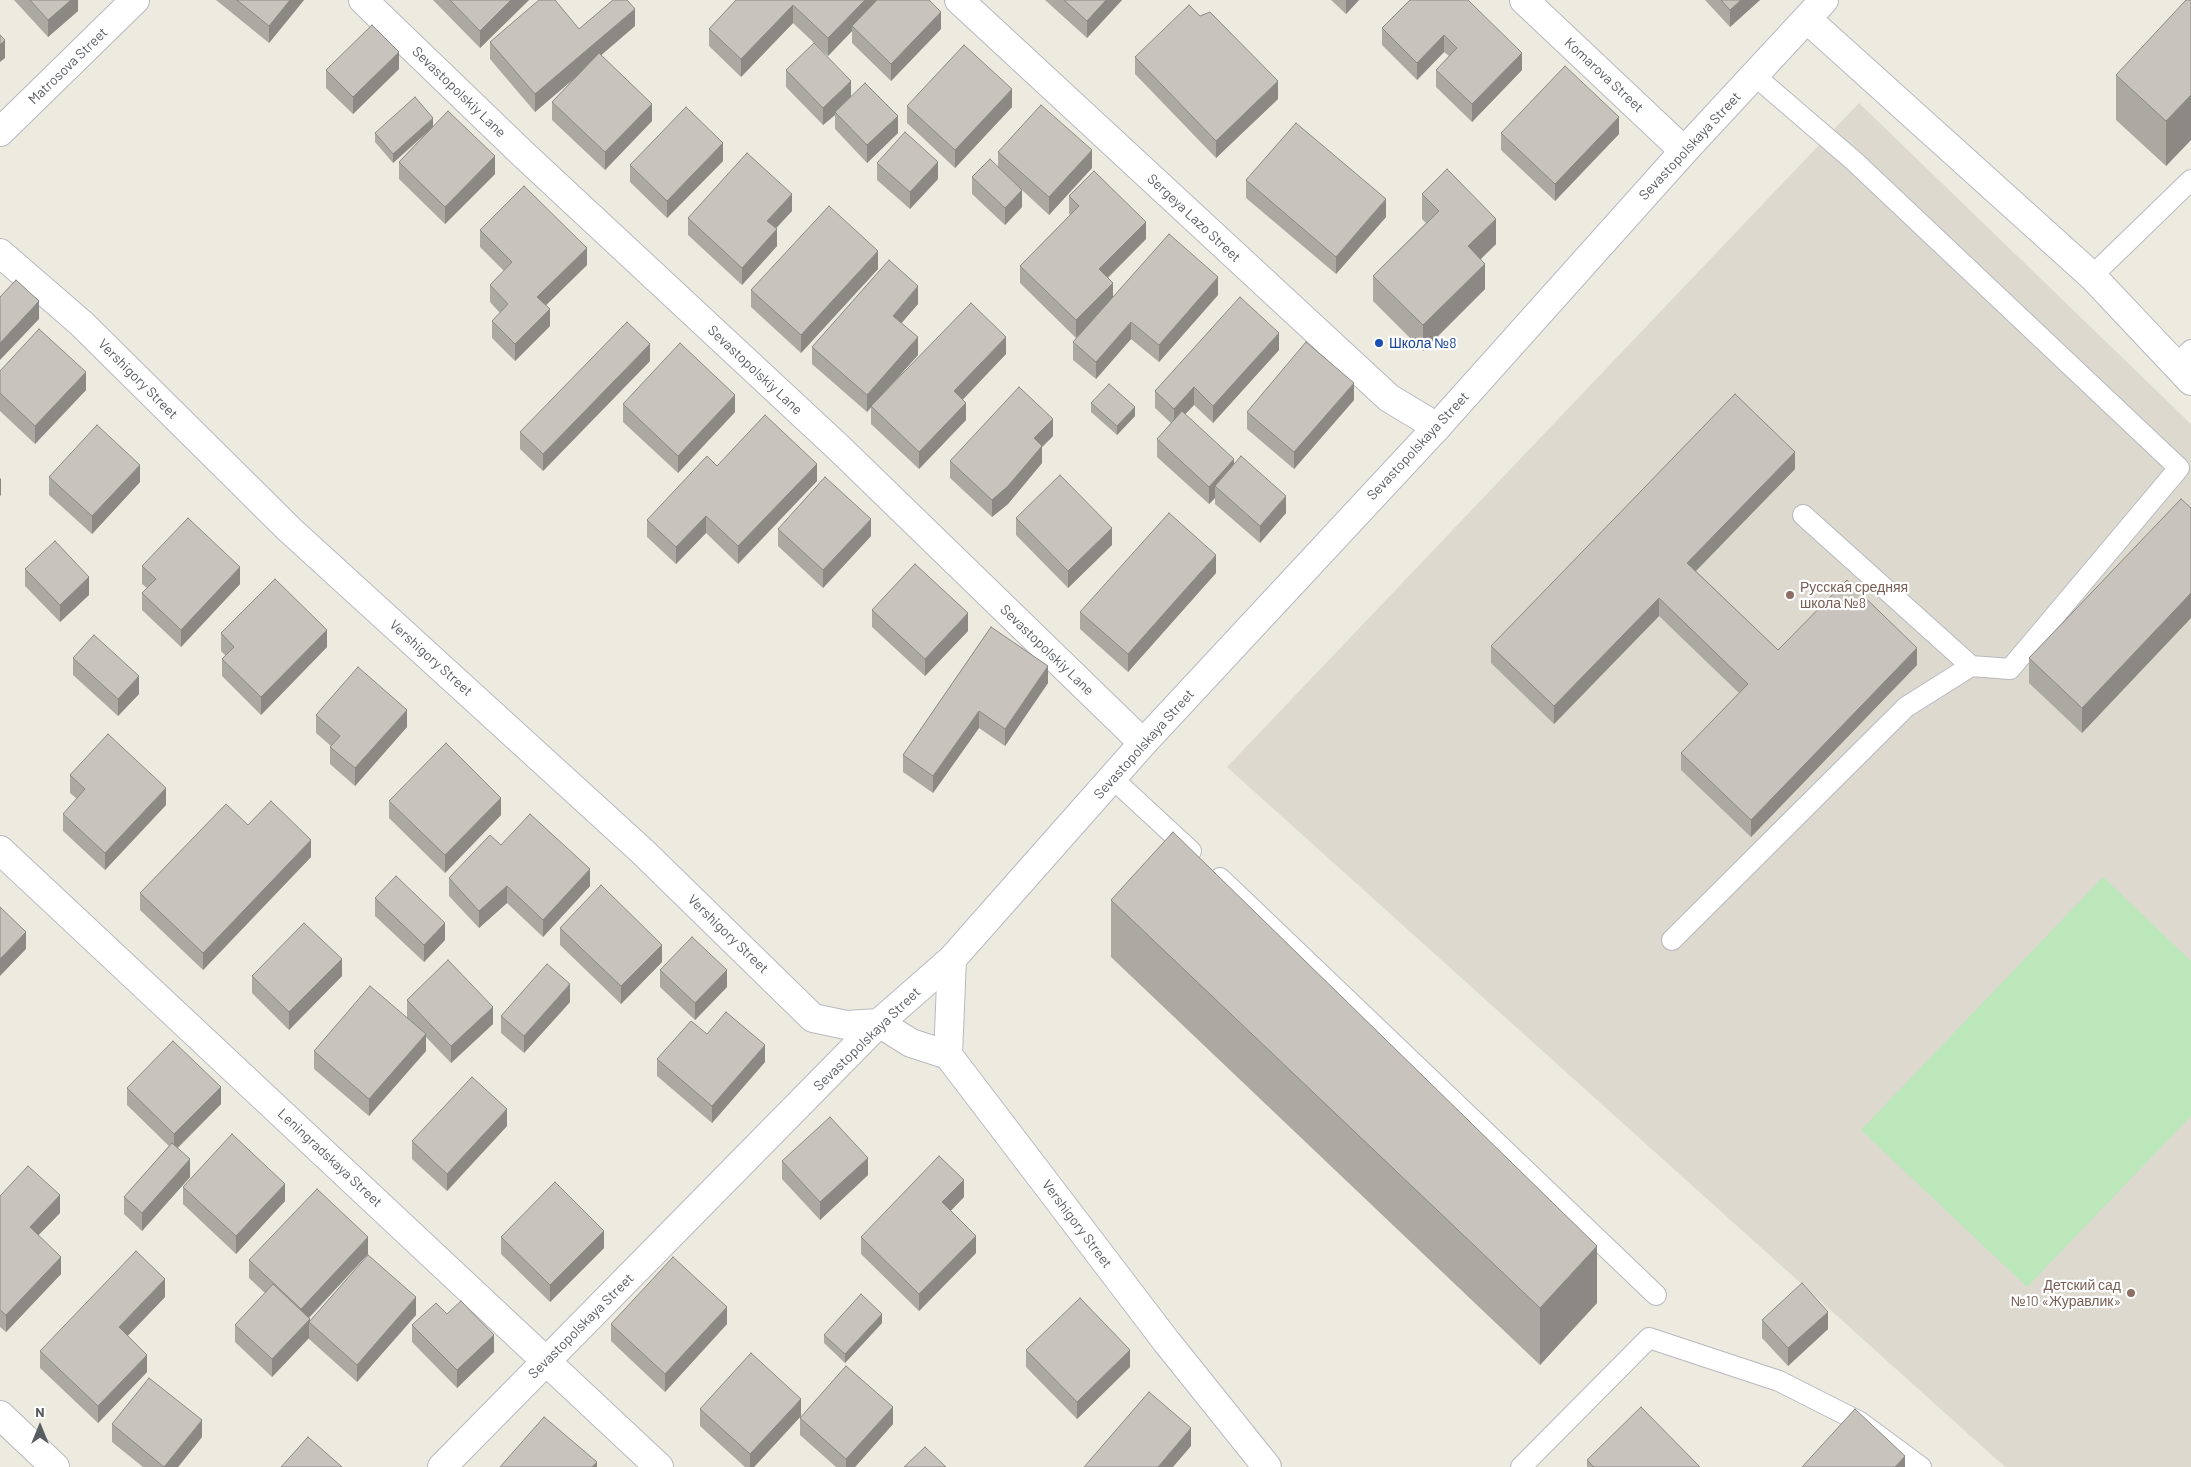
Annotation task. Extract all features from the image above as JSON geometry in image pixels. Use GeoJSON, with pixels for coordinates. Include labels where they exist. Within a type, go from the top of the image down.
{"type":"FeatureCollection","features":[{"type":"Feature","properties":{"kind":"street","name":"Matrosova Street"},"geometry":{"type":"LineString","coordinates":[[0,132],[135,0]]}},
{"type":"Feature","properties":{"kind":"street","name":"Sevastopolskiy Lane"},"geometry":{"type":"LineString","coordinates":[[363,0],[523,154],[839,448],[1143,742]]}},
{"type":"Feature","properties":{"kind":"street","name":"Sergeya Lazo Street"},"geometry":{"type":"LineString","coordinates":[[958,0],[1389,398],[1437,427]]}},
{"type":"Feature","properties":{"kind":"street","name":"Komarova Street"},"geometry":{"type":"LineString","coordinates":[[1524,0],[1684,151]]}},
{"type":"Feature","properties":{"kind":"street","name":"Sevastopolskaya Street"},"geometry":{"type":"LineString","coordinates":[[442,1467],[879,1023],[952,959],[1143,742],[1437,427],[1684,151],[1816,10]]}},
{"type":"Feature","properties":{"kind":"street"},"geometry":{"type":"LineString","coordinates":[[1816,10],[2186,365]]}},
{"type":"Feature","properties":{"kind":"street","name":"Vershigory Street"},"geometry":{"type":"LineString","coordinates":[[0,253],[82,324],[290,530],[642,851],[813,1018],[846,1025],[879,1023]]}},
{"type":"Feature","properties":{"kind":"street","name":"Leningradskaya Street"},"geometry":{"type":"LineString","coordinates":[[0,850],[659,1467]]}},
{"type":"Feature","properties":{"kind":"street"},"geometry":{"type":"LineString","coordinates":[[879,1023],[911,1043],[948,1055],[952,959]]}},
{"type":"Feature","properties":{"kind":"street","name":"Vershigory Street"},"geometry":{"type":"LineString","coordinates":[[948,1055],[1166,1341],[1268,1467]]}},
{"type":"Feature","properties":{"kind":"street"},"geometry":{"type":"LineString","coordinates":[[0,1415],[55,1467]]}},
{"type":"Feature","properties":{"kind":"lane"},"geometry":{"type":"LineString","coordinates":[[1672,940],[1906,707],[1971,666],[2010,669],[2179,468],[1854,160],[1755,76]]}},
{"type":"Feature","properties":{"kind":"lane"},"geometry":{"type":"LineString","coordinates":[[2092,276],[2191,180]]}},
{"type":"Feature","properties":{"kind":"lane"},"geometry":{"type":"LineString","coordinates":[[1803,515],[1971,666]]}},
{"type":"Feature","properties":{"kind":"lane"},"geometry":{"type":"LineString","coordinates":[[1112,778],[1158,818],[1656,1294]]}},
{"type":"Feature","properties":{"kind":"lane"},"geometry":{"type":"LineString","coordinates":[[1521,1467],[1649,1338],[1779,1381],[1860,1422],[1921,1467]]}},
{"type":"Feature","properties":{"kind":"shaded area","name":"Русская средняя школа №8"},"geometry":{"type":"Polygon","coordinates":[[[1859,103],[2191,424],[2191,1467],[2005,1467],[1227,767],[1859,103]]]}},
{"type":"Feature","properties":{"kind":"green space"},"geometry":{"type":"Polygon","coordinates":[[[2103,877],[2191,961],[2191,1116],[2027,1287],[1861,1130],[2103,877]]]}},
{"type":"Feature","properties":{"kind":"building"},"geometry":{"type":"Polygon","coordinates":[[[30,0],[71,0],[48,20],[30,0]]]}},
{"type":"Feature","properties":{"kind":"building"},"geometry":{"type":"Polygon","coordinates":[[[237,0],[290,0],[269,26],[237,0]]]}},
{"type":"Feature","properties":{"kind":"building"},"geometry":{"type":"Polygon","coordinates":[[[450,0],[511,0],[480,31],[450,0]]]}},
{"type":"Feature","properties":{"kind":"building"},"geometry":{"type":"Polygon","coordinates":[[[539,0],[555,0],[579,29],[613,0],[627,0],[635,9],[535,94],[490,42],[539,0]]]}},
{"type":"Feature","properties":{"kind":"building"},"geometry":{"type":"Polygon","coordinates":[[[736,0],[865,0],[828,38],[793,5],[741,59],[709,29],[736,0]]]}},
{"type":"Feature","properties":{"kind":"building"},"geometry":{"type":"Polygon","coordinates":[[[877,0],[929,0],[941,12],[891,64],[852,26],[877,0]]]}},
{"type":"Feature","properties":{"kind":"building"},"geometry":{"type":"Polygon","coordinates":[[[1064,0],[1106,0],[1087,21],[1064,0]]]}},
{"type":"Feature","properties":{"kind":"building"},"geometry":{"type":"Polygon","coordinates":[[[1410,0],[1468,0],[1522,53],[1472,104],[1436,70],[1457,48],[1444,35],[1417,63],[1382,28],[1410,0]]]}},
{"type":"Feature","properties":{"kind":"building"},"geometry":{"type":"Polygon","coordinates":[[[1721,0],[1741,0],[1730,10],[1721,0]]]}},
{"type":"Feature","properties":{"kind":"building"},"geometry":{"type":"Polygon","coordinates":[[[2186,0],[2191,0],[2191,95],[2166,121],[2116,75],[2186,0]]]}},
{"type":"Feature","properties":{"kind":"building"},"geometry":{"type":"Polygon","coordinates":[[[1189,5],[1200,16],[1210,12],[1278,81],[1216,141],[1135,57],[1189,5]]]}},
{"type":"Feature","properties":{"kind":"building"},"geometry":{"type":"Polygon","coordinates":[[[372,25],[399,52],[353,97],[326,70],[372,25]]]}},
{"type":"Feature","properties":{"kind":"building"},"geometry":{"type":"Polygon","coordinates":[[[0,35],[5,40],[0,45],[0,35]]]}},
{"type":"Feature","properties":{"kind":"building"},"geometry":{"type":"Polygon","coordinates":[[[814,43],[851,81],[823,108],[786,70],[814,43]]]}},
{"type":"Feature","properties":{"kind":"building"},"geometry":{"type":"Polygon","coordinates":[[[964,45],[1012,89],[955,150],[907,106],[964,45]]]}},
{"type":"Feature","properties":{"kind":"building"},"geometry":{"type":"Polygon","coordinates":[[[599,53],[652,104],[605,152],[552,102],[599,53]]]}},
{"type":"Feature","properties":{"kind":"building"},"geometry":{"type":"Polygon","coordinates":[[[1565,66],[1619,117],[1555,184],[1501,133],[1565,66]]]}},
{"type":"Feature","properties":{"kind":"building"},"geometry":{"type":"Polygon","coordinates":[[[865,83],[898,116],[867,145],[835,112],[865,83]]]}},
{"type":"Feature","properties":{"kind":"building"},"geometry":{"type":"Polygon","coordinates":[[[415,97],[433,118],[393,154],[375,133],[415,97]]]}},
{"type":"Feature","properties":{"kind":"building"},"geometry":{"type":"Polygon","coordinates":[[[1041,105],[1092,150],[1049,197],[998,152],[1041,105]]]}},
{"type":"Feature","properties":{"kind":"building"},"geometry":{"type":"Polygon","coordinates":[[[686,107],[723,143],[667,201],[630,165],[686,107]]]}},
{"type":"Feature","properties":{"kind":"building"},"geometry":{"type":"Polygon","coordinates":[[[448,111],[495,156],[445,207],[399,162],[448,111]]]}},
{"type":"Feature","properties":{"kind":"building"},"geometry":{"type":"Polygon","coordinates":[[[1296,123],[1386,199],[1336,257],[1246,180],[1296,123]]]}},
{"type":"Feature","properties":{"kind":"building"},"geometry":{"type":"Polygon","coordinates":[[[905,132],[938,162],[910,192],[877,163],[905,132]]]}},
{"type":"Feature","properties":{"kind":"building"},"geometry":{"type":"Polygon","coordinates":[[[747,153],[792,194],[767,221],[777,229],[742,268],[688,218],[747,153]]]}},
{"type":"Feature","properties":{"kind":"building"},"geometry":{"type":"Polygon","coordinates":[[[990,159],[1022,190],[1005,208],[972,177],[990,159]]]}},
{"type":"Feature","properties":{"kind":"building"},"geometry":{"type":"Polygon","coordinates":[[[1447,169],[1496,219],[1468,246],[1485,264],[1423,325],[1373,276],[1439,211],[1422,194],[1447,169]]]}},
{"type":"Feature","properties":{"kind":"building"},"geometry":{"type":"Polygon","coordinates":[[[1094,171],[1146,222],[1099,269],[1113,283],[1076,320],[1020,266],[1079,206],[1069,196],[1094,171]]]}},
{"type":"Feature","properties":{"kind":"building"},"geometry":{"type":"Polygon","coordinates":[[[524,186],[587,248],[537,297],[550,309],[515,344],[492,321],[508,304],[490,285],[512,262],[480,230],[524,186]]]}},
{"type":"Feature","properties":{"kind":"building"},"geometry":{"type":"Polygon","coordinates":[[[829,206],[878,251],[801,335],[751,290],[829,206]]]}},
{"type":"Feature","properties":{"kind":"building"},"geometry":{"type":"Polygon","coordinates":[[[1169,234],[1218,277],[1159,345],[1131,322],[1096,362],[1073,342],[1169,234]]]}},
{"type":"Feature","properties":{"kind":"building"},"geometry":{"type":"Polygon","coordinates":[[[889,260],[918,286],[893,316],[918,337],[867,395],[812,347],[889,260]]]}},
{"type":"Feature","properties":{"kind":"building"},"geometry":{"type":"Polygon","coordinates":[[[16,280],[39,301],[0,343],[0,297],[16,280]]]}},
{"type":"Feature","properties":{"kind":"building"},"geometry":{"type":"Polygon","coordinates":[[[1240,297],[1279,333],[1213,406],[1194,387],[1174,409],[1155,391],[1240,297]]]}},
{"type":"Feature","properties":{"kind":"building"},"geometry":{"type":"Polygon","coordinates":[[[971,303],[1006,337],[954,391],[966,403],[919,452],[871,406],[971,303]]]}},
{"type":"Feature","properties":{"kind":"building"},"geometry":{"type":"Polygon","coordinates":[[[627,322],[650,344],[543,454],[520,432],[627,322]]]}},
{"type":"Feature","properties":{"kind":"building"},"geometry":{"type":"Polygon","coordinates":[[[39,329],[86,372],[35,426],[0,393],[0,371],[39,329]]]}},
{"type":"Feature","properties":{"kind":"building"},"geometry":{"type":"Polygon","coordinates":[[[1306,342],[1354,383],[1294,452],[1247,412],[1306,342]]]}},
{"type":"Feature","properties":{"kind":"building"},"geometry":{"type":"Polygon","coordinates":[[[680,343],[735,395],[678,456],[623,404],[680,343]]]}},
{"type":"Feature","properties":{"kind":"building"},"geometry":{"type":"Polygon","coordinates":[[[1109,384],[1135,407],[1117,426],[1091,403],[1109,384]]]}},
{"type":"Feature","properties":{"kind":"building"},"geometry":{"type":"Polygon","coordinates":[[[1019,387],[1053,419],[1034,438],[1042,446],[1008,486],[992,500],[950,461],[1019,387]]]}},
{"type":"Feature","properties":{"kind":"building"},"geometry":{"type":"Polygon","coordinates":[[[1735,394],[1795,452],[1687,563],[1778,650],[1847,580],[1917,648],[1751,820],[1681,753],[1748,684],[1659,598],[1554,706],[1491,646],[1735,394]]]}},
{"type":"Feature","properties":{"kind":"building"},"geometry":{"type":"Polygon","coordinates":[[[1182,411],[1234,459],[1209,487],[1157,439],[1182,411]]]}},
{"type":"Feature","properties":{"kind":"building"},"geometry":{"type":"Polygon","coordinates":[[[765,415],[817,464],[738,546],[706,516],[676,547],[647,520],[707,456],[717,466],[765,415]]]}},
{"type":"Feature","properties":{"kind":"building"},"geometry":{"type":"Polygon","coordinates":[[[97,425],[140,465],[92,516],[49,477],[97,425]]]}},
{"type":"Feature","properties":{"kind":"building"},"geometry":{"type":"Polygon","coordinates":[[[1241,456],[1286,496],[1260,526],[1215,486],[1241,456]]]}},
{"type":"Feature","properties":{"kind":"building"},"geometry":{"type":"Polygon","coordinates":[[[1060,475],[1112,528],[1068,571],[1016,518],[1060,475]]]}},
{"type":"Feature","properties":{"kind":"building"},"geometry":{"type":"Polygon","coordinates":[[[825,477],[871,519],[823,570],[778,529],[825,477]]]}},
{"type":"Feature","properties":{"kind":"building"},"geometry":{"type":"Polygon","coordinates":[[[2181,499],[2191,508],[2191,593],[2082,708],[2029,658],[2181,499]]]}},
{"type":"Feature","properties":{"kind":"building"},"geometry":{"type":"Polygon","coordinates":[[[1169,513],[1216,555],[1128,654],[1080,612],[1169,513]]]}},
{"type":"Feature","properties":{"kind":"building"},"geometry":{"type":"Polygon","coordinates":[[[188,518],[240,567],[181,630],[142,593],[156,579],[142,566],[188,518]]]}},
{"type":"Feature","properties":{"kind":"building"},"geometry":{"type":"Polygon","coordinates":[[[55,541],[89,577],[60,605],[25,569],[55,541]]]}},
{"type":"Feature","properties":{"kind":"building"},"geometry":{"type":"Polygon","coordinates":[[[915,564],[968,613],[925,659],[872,610],[915,564]]]}},
{"type":"Feature","properties":{"kind":"building"},"geometry":{"type":"Polygon","coordinates":[[[275,579],[327,630],[261,697],[222,659],[234,647],[221,633],[275,579]]]}},
{"type":"Feature","properties":{"kind":"building"},"geometry":{"type":"Polygon","coordinates":[[[991,627],[1048,666],[1005,729],[979,711],[933,776],[903,755],[991,627]]]}},
{"type":"Feature","properties":{"kind":"building"},"geometry":{"type":"Polygon","coordinates":[[[94,635],[139,676],[118,699],[73,658],[94,635]]]}},
{"type":"Feature","properties":{"kind":"building"},"geometry":{"type":"Polygon","coordinates":[[[358,667],[407,710],[355,768],[330,747],[340,736],[316,715],[358,667]]]}},
{"type":"Feature","properties":{"kind":"building"},"geometry":{"type":"Polygon","coordinates":[[[108,734],[166,788],[105,853],[63,814],[85,789],[70,775],[108,734]]]}},
{"type":"Feature","properties":{"kind":"building"},"geometry":{"type":"Polygon","coordinates":[[[446,743],[501,798],[445,855],[389,801],[446,743]]]}},
{"type":"Feature","properties":{"kind":"building"},"geometry":{"type":"Polygon","coordinates":[[[271,801],[311,840],[203,953],[140,893],[226,804],[248,825],[271,801]]]}},
{"type":"Feature","properties":{"kind":"building"},"geometry":{"type":"Polygon","coordinates":[[[530,814],[590,869],[543,920],[507,886],[479,911],[449,878],[490,835],[501,845],[530,814]]]}},
{"type":"Feature","properties":{"kind":"building"},"geometry":{"type":"Polygon","coordinates":[[[1173,832],[1597,1246],[1540,1308],[1111,900],[1173,832]]]}},
{"type":"Feature","properties":{"kind":"building"},"geometry":{"type":"Polygon","coordinates":[[[396,876],[445,923],[424,945],[375,898],[396,876]]]}},
{"type":"Feature","properties":{"kind":"building"},"geometry":{"type":"Polygon","coordinates":[[[601,885],[662,945],[621,986],[560,928],[601,885]]]}},
{"type":"Feature","properties":{"kind":"building"},"geometry":{"type":"Polygon","coordinates":[[[0,907],[26,932],[0,959],[0,907]]]}},
{"type":"Feature","properties":{"kind":"building"},"geometry":{"type":"Polygon","coordinates":[[[304,923],[342,959],[289,1012],[252,976],[304,923]]]}},
{"type":"Feature","properties":{"kind":"building"},"geometry":{"type":"Polygon","coordinates":[[[692,937],[727,970],[695,1003],[660,970],[692,937]]]}},
{"type":"Feature","properties":{"kind":"building"},"geometry":{"type":"Polygon","coordinates":[[[448,960],[493,1007],[451,1046],[407,1000],[448,960]]]}},
{"type":"Feature","properties":{"kind":"building"},"geometry":{"type":"Polygon","coordinates":[[[547,964],[570,984],[524,1036],[501,1016],[547,964]]]}},
{"type":"Feature","properties":{"kind":"building"},"geometry":{"type":"Polygon","coordinates":[[[370,986],[426,1034],[369,1099],[314,1051],[370,986]]]}},
{"type":"Feature","properties":{"kind":"building"},"geometry":{"type":"Polygon","coordinates":[[[726,1012],[765,1045],[712,1106],[657,1059],[691,1021],[707,1034],[726,1012]]]}},
{"type":"Feature","properties":{"kind":"building"},"geometry":{"type":"Polygon","coordinates":[[[173,1041],[221,1087],[174,1134],[127,1088],[173,1041]]]}},
{"type":"Feature","properties":{"kind":"building"},"geometry":{"type":"Polygon","coordinates":[[[472,1077],[507,1109],[447,1174],[412,1141],[472,1077]]]}},
{"type":"Feature","properties":{"kind":"building"},"geometry":{"type":"Polygon","coordinates":[[[830,1117],[868,1158],[820,1202],[782,1161],[830,1117]]]}},
{"type":"Feature","properties":{"kind":"building"},"geometry":{"type":"Polygon","coordinates":[[[232,1134],[285,1184],[236,1236],[183,1187],[232,1134]]]}},
{"type":"Feature","properties":{"kind":"building"},"geometry":{"type":"Polygon","coordinates":[[[172,1143],[190,1159],[142,1213],[124,1197],[172,1143]]]}},
{"type":"Feature","properties":{"kind":"building"},"geometry":{"type":"Polygon","coordinates":[[[939,1156],[964,1180],[942,1202],[976,1236],[919,1294],[861,1237],[939,1156]]]}},
{"type":"Feature","properties":{"kind":"building"},"geometry":{"type":"Polygon","coordinates":[[[28,1166],[60,1195],[30,1227],[61,1257],[6,1315],[0,1310],[0,1196],[28,1166]]]}},
{"type":"Feature","properties":{"kind":"building"},"geometry":{"type":"Polygon","coordinates":[[[555,1182],[604,1231],[550,1285],[501,1237],[555,1182]]]}},
{"type":"Feature","properties":{"kind":"building"},"geometry":{"type":"Polygon","coordinates":[[[317,1189],[368,1237],[301,1309],[249,1260],[317,1189]]]}},
{"type":"Feature","properties":{"kind":"building"},"geometry":{"type":"Polygon","coordinates":[[[136,1251],[165,1279],[119,1327],[147,1355],[98,1406],[40,1351],[136,1251]]]}},
{"type":"Feature","properties":{"kind":"building"},"geometry":{"type":"Polygon","coordinates":[[[368,1255],[416,1297],[357,1365],[309,1322],[368,1255]]]}},
{"type":"Feature","properties":{"kind":"building"},"geometry":{"type":"Polygon","coordinates":[[[673,1257],[727,1307],[665,1374],[611,1324],[673,1257]]]}},
{"type":"Feature","properties":{"kind":"building"},"geometry":{"type":"Polygon","coordinates":[[[1802,1283],[1828,1312],[1788,1348],[1762,1320],[1802,1283]]]}},
{"type":"Feature","properties":{"kind":"building"},"geometry":{"type":"Polygon","coordinates":[[[273,1284],[310,1319],[272,1359],[235,1325],[273,1284]]]}},
{"type":"Feature","properties":{"kind":"building"},"geometry":{"type":"Polygon","coordinates":[[[861,1294],[882,1314],[845,1354],[824,1335],[861,1294]]]}},
{"type":"Feature","properties":{"kind":"building"},"geometry":{"type":"Polygon","coordinates":[[[1080,1298],[1130,1350],[1077,1402],[1026,1350],[1080,1298]]]}},
{"type":"Feature","properties":{"kind":"building"},"geometry":{"type":"Polygon","coordinates":[[[461,1301],[494,1335],[457,1370],[412,1325],[436,1303],[447,1314],[461,1301]]]}},
{"type":"Feature","properties":{"kind":"building"},"geometry":{"type":"Polygon","coordinates":[[[751,1353],[801,1399],[750,1454],[700,1409],[751,1353]]]}},
{"type":"Feature","properties":{"kind":"building"},"geometry":{"type":"Polygon","coordinates":[[[846,1366],[893,1407],[846,1459],[800,1418],[846,1366]]]}},
{"type":"Feature","properties":{"kind":"building"},"geometry":{"type":"Polygon","coordinates":[[[149,1378],[202,1420],[164,1467],[112,1424],[149,1378]]]}},
{"type":"Feature","properties":{"kind":"building"},"geometry":{"type":"Polygon","coordinates":[[[1149,1392],[1191,1428],[1158,1467],[1084,1467],[1149,1392]]]}},
{"type":"Feature","properties":{"kind":"building"},"geometry":{"type":"Polygon","coordinates":[[[1641,1407],[1700,1467],[1594,1467],[1587,1460],[1641,1407]]]}},
{"type":"Feature","properties":{"kind":"building"},"geometry":{"type":"Polygon","coordinates":[[[1855,1409],[1905,1456],[1895,1467],[1802,1467],[1855,1409]]]}},
{"type":"Feature","properties":{"kind":"building"},"geometry":{"type":"Polygon","coordinates":[[[544,1417],[597,1462],[592,1467],[500,1467],[544,1417]]]}},
{"type":"Feature","properties":{"kind":"building"},"geometry":{"type":"Polygon","coordinates":[[[308,1437],[342,1467],[281,1467],[308,1437]]]}},
{"type":"Feature","properties":{"kind":"building"},"geometry":{"type":"Polygon","coordinates":[[[925,1447],[946,1467],[904,1467],[925,1447]]]}},
{"type":"Feature","properties":{"kind":"place","name":"Школа №8"},"geometry":{"type":"Point","coordinates":[1379,343]}},
{"type":"Feature","properties":{"kind":"place","name":"Русская средняя школа №8"},"geometry":{"type":"Point","coordinates":[1790,595]}},
{"type":"Feature","properties":{"kind":"place","name":"Детский сад №10 «Журавлик»"},"geometry":{"type":"Point","coordinates":[2131,1293]}}]}
